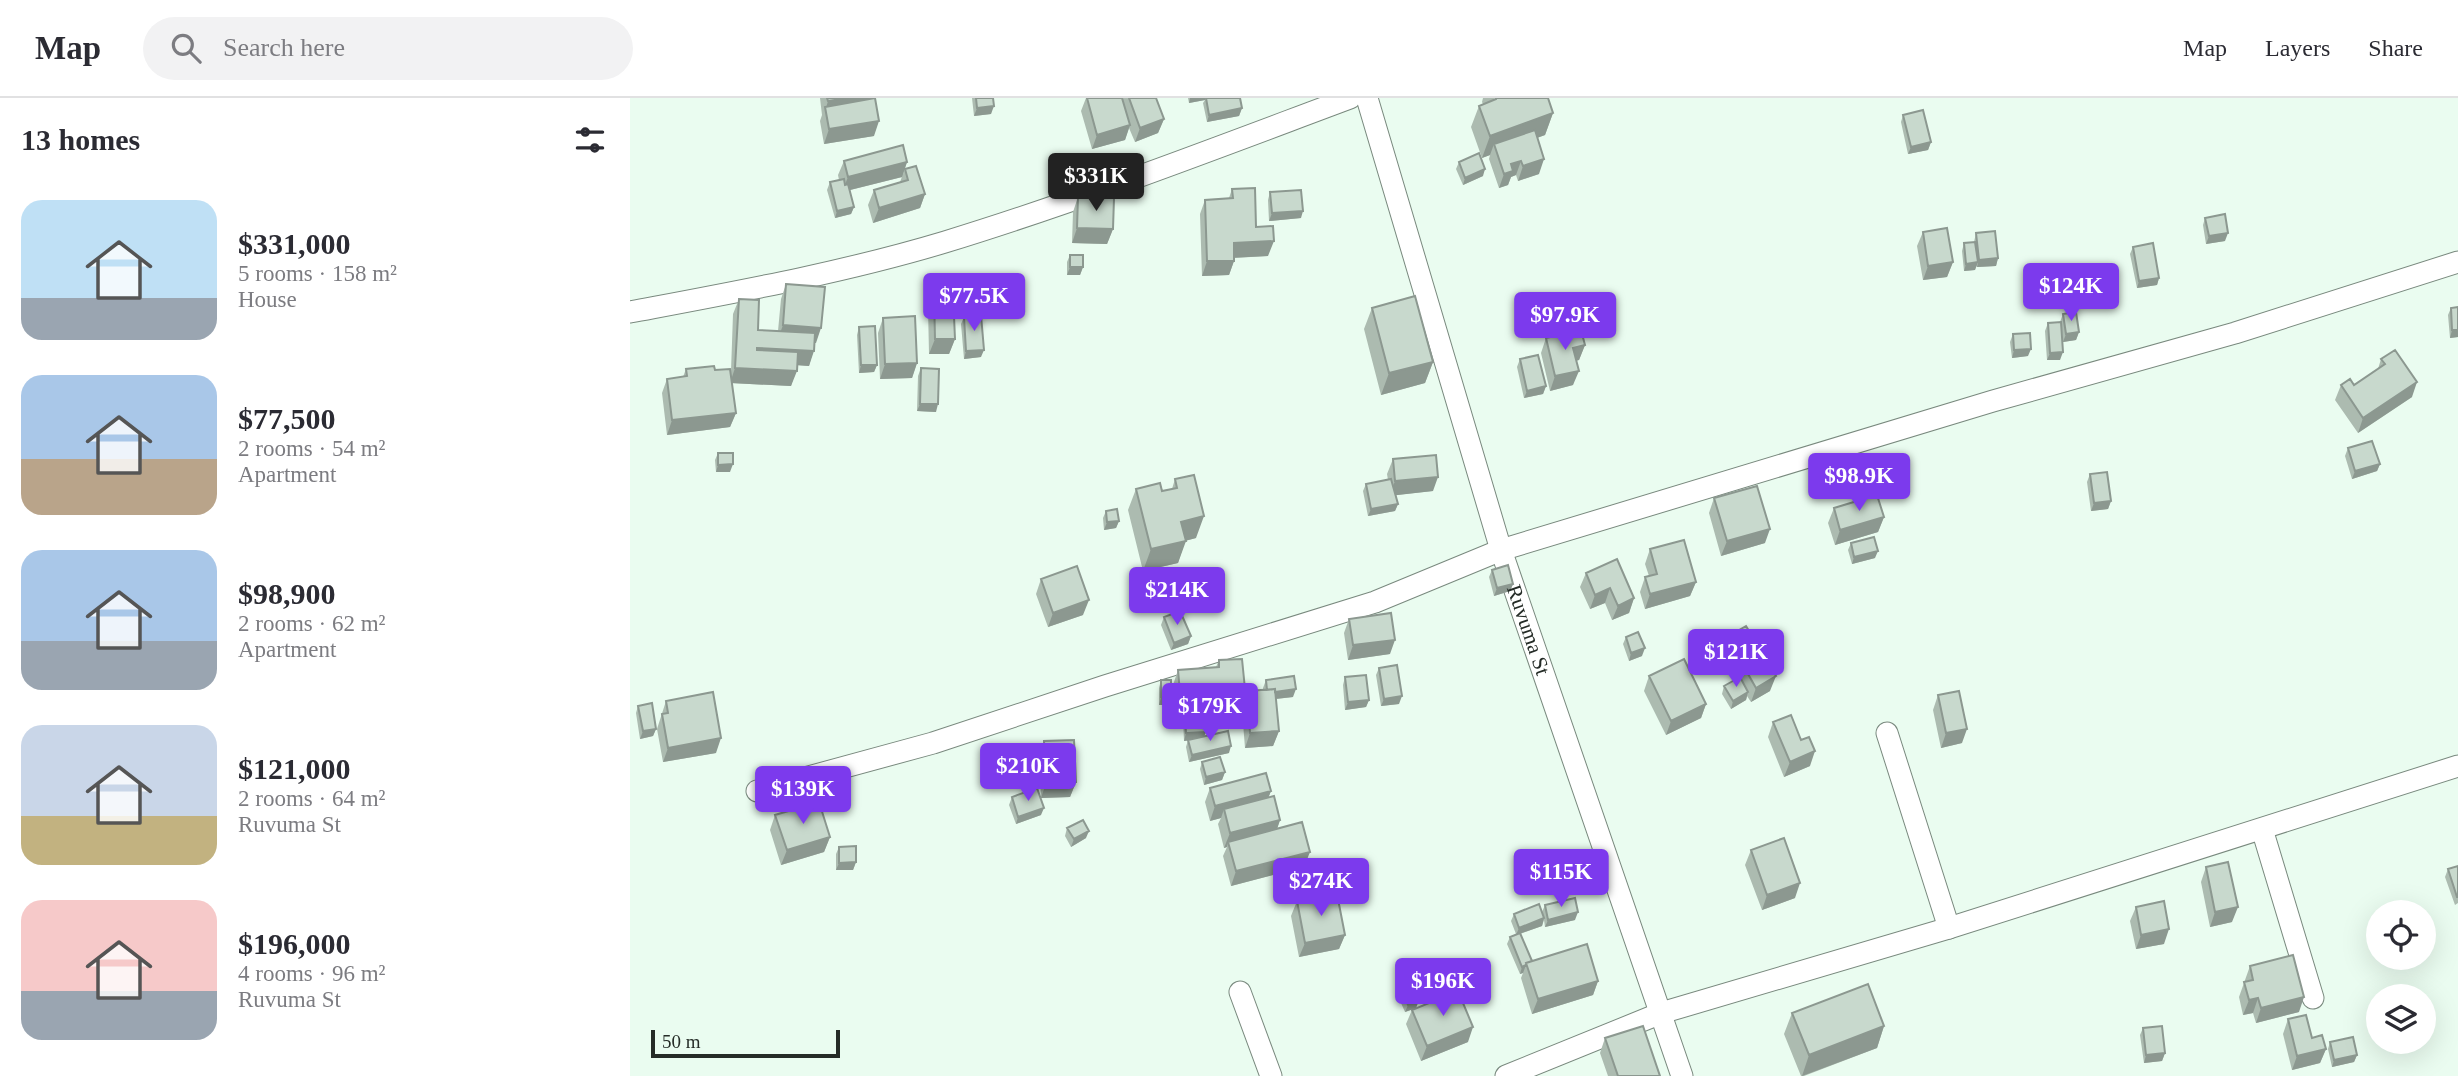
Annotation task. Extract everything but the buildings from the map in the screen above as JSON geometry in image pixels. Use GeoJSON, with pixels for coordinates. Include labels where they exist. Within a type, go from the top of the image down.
{"type":"FeatureCollection","features":[{"type":"Feature","properties":{"kind":"street"},"geometry":{"type":"LineString","coordinates":[[630,312],[798,280],[943,242],[1091,194],[1350,98]]}},
{"type":"Feature","properties":{"kind":"street","name":"Ruvuma St"},"geometry":{"type":"LineString","coordinates":[[1367,98],[1501,550],[1682,1076]]}},
{"type":"Feature","properties":{"kind":"street"},"geometry":{"type":"LineString","coordinates":[[757,791],[933,743],[1105,686],[1376,602],[1501,550],[1993,401],[2235,333],[2458,262]]}},
{"type":"Feature","properties":{"kind":"street"},"geometry":{"type":"LineString","coordinates":[[1887,733],[1949,929]]}},
{"type":"Feature","properties":{"kind":"street"},"geometry":{"type":"LineString","coordinates":[[1506,1076],[1661,1013],[1949,929],[2458,766]]}},
{"type":"Feature","properties":{"kind":"street"},"geometry":{"type":"LineString","coordinates":[[2262,829],[2313,998]]}},
{"type":"Feature","properties":{"kind":"street"},"geometry":{"type":"LineString","coordinates":[[1240,992],[1271,1076]]}}]}
